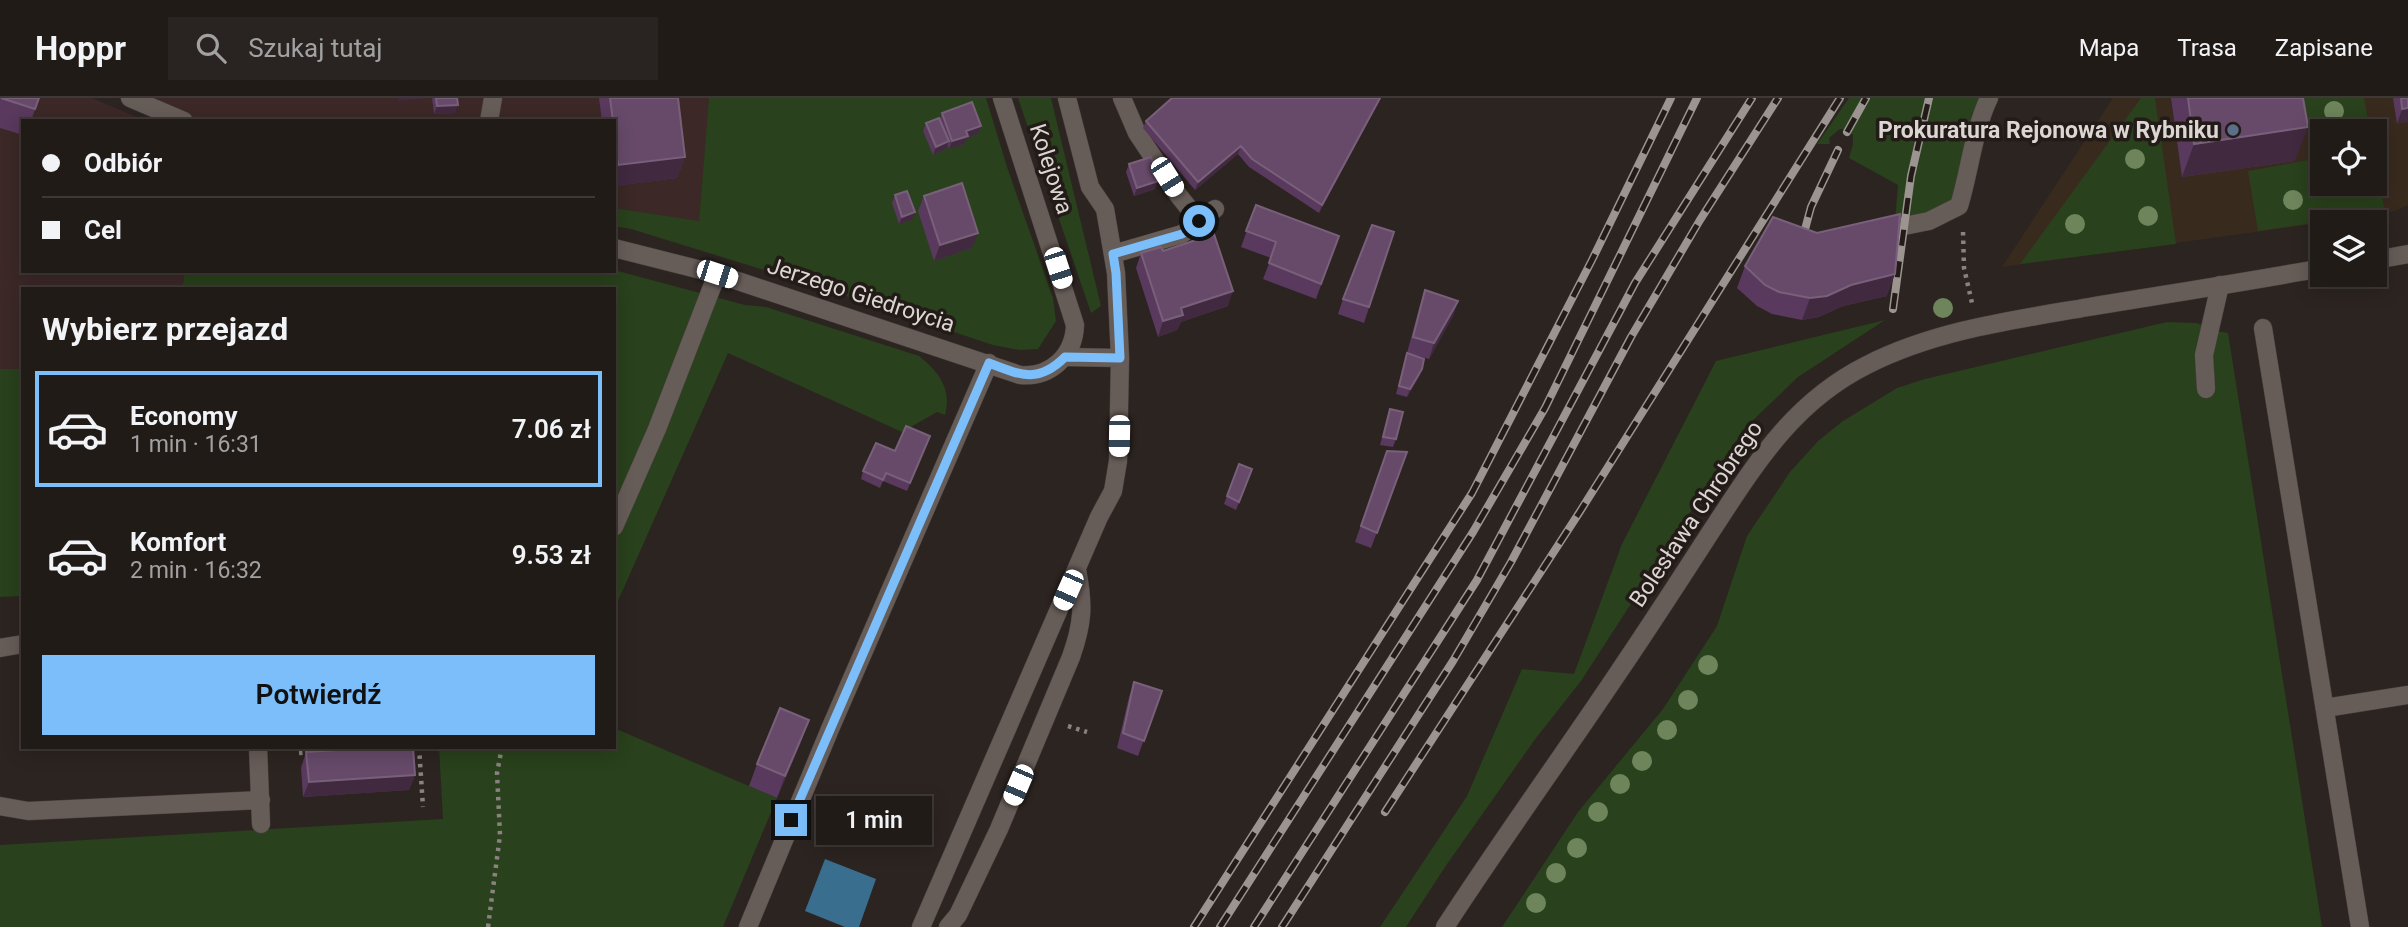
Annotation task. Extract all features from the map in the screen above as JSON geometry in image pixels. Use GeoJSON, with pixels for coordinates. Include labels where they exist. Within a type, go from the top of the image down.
{"type":"FeatureCollection","features":[{"type":"Feature","properties":{"kind":"street"},"geometry":{"type":"LineString","coordinates":[[130,98],[179,119]]}},
{"type":"Feature","properties":{"kind":"street"},"geometry":{"type":"LineString","coordinates":[[489,119],[492,98]]}},
{"type":"Feature","properties":{"kind":"street","name":"Kolejowa"},"geometry":{"type":"LineString","coordinates":[[1002,98],[1073,315],[1075,335],[1065,357]]}},
{"type":"Feature","properties":{"kind":"street"},"geometry":{"type":"LineString","coordinates":[[921,927],[1099,517],[1113,491],[1118,461],[1120,358],[1116,273],[1105,209],[1090,187],[1067,98]]}},
{"type":"Feature","properties":{"kind":"street"},"geometry":{"type":"LineString","coordinates":[[1122,98],[1137,133],[1199,221]]}},
{"type":"Feature","properties":{"kind":"street"},"geometry":{"type":"LineString","coordinates":[[1894,228],[1929,221],[1959,206],[1975,137],[1989,98]]}},
{"type":"Feature","properties":{"kind":"street"},"geometry":{"type":"LineString","coordinates":[[1113,254],[1182,234],[1215,209]]}},
{"type":"Feature","properties":{"kind":"street","name":"Jerzego Giedroycia"},"geometry":{"type":"LineString","coordinates":[[616,249],[717,274],[1020,375],[1030,376],[1049,370],[1065,357]]}},
{"type":"Feature","properties":{"kind":"street"},"geometry":{"type":"LineString","coordinates":[[2387,258],[2408,254]]}},
{"type":"Feature","properties":{"kind":"street","name":"Bolesława Chrobrego"},"geometry":{"type":"LineString","coordinates":[[1445,927],[1619,673],[1753,467],[1779,433],[1817,397],[1868,365],[1927,341],[1982,327],[2310,270]]}},
{"type":"Feature","properties":{"kind":"street"},"geometry":{"type":"LineString","coordinates":[[616,522],[657,429],[717,274]]}},
{"type":"Feature","properties":{"kind":"street"},"geometry":{"type":"LineString","coordinates":[[2206,389],[2204,355],[2220,285]]}},
{"type":"Feature","properties":{"kind":"street"},"geometry":{"type":"LineString","coordinates":[[2263,328],[2360,927]]}},
{"type":"Feature","properties":{"kind":"street"},"geometry":{"type":"LineString","coordinates":[[1065,357],[1120,358]]}},
{"type":"Feature","properties":{"kind":"street"},"geometry":{"type":"LineString","coordinates":[[748,927],[830,729],[989,363]]}},
{"type":"Feature","properties":{"kind":"street"},"geometry":{"type":"LineString","coordinates":[[948,927],[958,915],[999,829],[1072,657],[1080,632],[1083,600],[1077,570]]}},
{"type":"Feature","properties":{"kind":"street"},"geometry":{"type":"LineString","coordinates":[[0,648],[21,645]]}},
{"type":"Feature","properties":{"kind":"street"},"geometry":{"type":"LineString","coordinates":[[2325,708],[2408,695]]}},
{"type":"Feature","properties":{"kind":"street"},"geometry":{"type":"LineString","coordinates":[[258,749],[261,824]]}},
{"type":"Feature","properties":{"kind":"street"},"geometry":{"type":"LineString","coordinates":[[0,806],[28,811],[261,800]]}},
{"type":"Feature","properties":{"kind":"path"},"geometry":{"type":"LineString","coordinates":[[1959,206],[1963,216],[1964,268],[1971,301],[1982,327]]}},
{"type":"Feature","properties":{"kind":"path"},"geometry":{"type":"LineString","coordinates":[[299,753],[352,749]]}},
{"type":"Feature","properties":{"kind":"path"},"geometry":{"type":"LineString","coordinates":[[419,749],[423,807]]}},
{"type":"Feature","properties":{"kind":"path"},"geometry":{"type":"LineString","coordinates":[[488,927],[500,835],[497,773],[502,749]]}},
{"type":"Feature","properties":{"kind":"shaded area"},"geometry":{"type":"Polygon","coordinates":[[[0,98],[92,98],[141,119],[21,119],[21,273],[185,273],[182,287],[21,287],[21,369],[0,369],[0,98]]]}},
{"type":"Feature","properties":{"kind":"shaded area"},"geometry":{"type":"Polygon","coordinates":[[[126,98],[971,98],[751,230],[616,208],[616,119],[176,119],[126,98]]]}},
{"type":"Feature","properties":{"kind":"shaded area"},"geometry":{"type":"Polygon","coordinates":[[[2113,98],[2408,98],[2408,205],[2387,212],[2387,210],[2310,210],[2310,224],[2002,267],[2113,98]]]}},
{"type":"Feature","properties":{"kind":"green space"},"geometry":{"type":"Polygon","coordinates":[[[709,98],[986,98],[1053,298],[1056,321],[1038,349],[1020,350],[993,345],[816,286],[616,226],[616,208],[699,221],[709,98]]]}},
{"type":"Feature","properties":{"kind":"green space"},"geometry":{"type":"Polygon","coordinates":[[[1018,98],[1051,98],[1101,306],[1091,313],[1018,98]]]}},
{"type":"Feature","properties":{"kind":"green space"},"geometry":{"type":"Polygon","coordinates":[[[1849,98],[1980,98],[1968,128],[1960,181],[1950,202],[1931,213],[1895,221],[1898,185],[1849,158],[1853,135],[1840,129],[1829,138],[1830,144],[1817,144],[1849,98]]]}},
{"type":"Feature","properties":{"kind":"green space"},"geometry":{"type":"Polygon","coordinates":[[[2141,98],[2155,98],[2176,244],[2020,264],[2141,98]]]}},
{"type":"Feature","properties":{"kind":"green space"},"geometry":{"type":"Polygon","coordinates":[[[2303,98],[2364,98],[2368,119],[2310,119],[2310,137],[2303,98]]]}},
{"type":"Feature","properties":{"kind":"green space"},"geometry":{"type":"Polygon","coordinates":[[[2310,160],[2310,196],[2382,196],[2384,210],[2310,210],[2310,224],[2258,231],[2248,171],[2310,160]]]}},
{"type":"Feature","properties":{"kind":"green space"},"geometry":{"type":"Polygon","coordinates":[[[616,271],[745,305],[766,307],[919,356],[942,382],[947,406],[945,415],[937,412],[902,432],[728,353],[616,605],[616,287],[182,287],[185,273],[616,273],[616,271]]]}},
{"type":"Feature","properties":{"kind":"green space"},"geometry":{"type":"Polygon","coordinates":[[[1885,320],[1798,377],[1744,429],[1581,681],[1536,738],[1406,927],[1380,927],[1467,796],[1522,669],[1574,674],[1622,544],[1716,361],[1885,320]]]}},
{"type":"Feature","properties":{"kind":"green space"},"geometry":{"type":"Polygon","coordinates":[[[2167,322],[2197,323],[2228,333],[2322,927],[1502,927],[1578,812],[1663,709],[1717,626],[1747,536],[1790,472],[1818,441],[1843,421],[1897,388],[2167,322]]]}},
{"type":"Feature","properties":{"kind":"green space"},"geometry":{"type":"Polygon","coordinates":[[[0,369],[21,369],[21,596],[0,597],[0,369]]]}},
{"type":"Feature","properties":{"kind":"green space"},"geometry":{"type":"Polygon","coordinates":[[[616,729],[777,798],[723,927],[0,927],[0,845],[443,819],[439,749],[616,749],[616,729]]]}},
{"type":"Feature","properties":{"kind":"water"},"geometry":{"type":"Polygon","coordinates":[[[825,859],[876,879],[859,927],[845,927],[805,911],[825,859]]]}},
{"type":"Feature","properties":{"kind":"building"},"geometry":{"type":"Polygon","coordinates":[[[1,98],[39,98],[35,109],[1,98]]]}},
{"type":"Feature","properties":{"kind":"building"},"geometry":{"type":"Polygon","coordinates":[[[436,98],[457,98],[458,105],[437,106],[436,98]]]}},
{"type":"Feature","properties":{"kind":"building"},"geometry":{"type":"Polygon","coordinates":[[[610,98],[678,98],[685,157],[618,165],[616,119],[613,119],[610,98]]]}},
{"type":"Feature","properties":{"kind":"building"},"geometry":{"type":"Polygon","coordinates":[[[1172,98],[1380,98],[1322,205],[1252,159],[1241,146],[1198,182],[1146,121],[1172,98]]]}},
{"type":"Feature","properties":{"kind":"building"},"geometry":{"type":"Polygon","coordinates":[[[2188,98],[2303,98],[2308,127],[2194,144],[2188,98]]]}},
{"type":"Feature","properties":{"kind":"building"},"geometry":{"type":"Polygon","coordinates":[[[2401,98],[2408,98],[2408,108],[2402,109],[2401,98]]]}},
{"type":"Feature","properties":{"kind":"building"},"geometry":{"type":"Polygon","coordinates":[[[972,102],[981,126],[966,131],[968,136],[952,141],[942,113],[972,102]]]}},
{"type":"Feature","properties":{"kind":"building"},"geometry":{"type":"Polygon","coordinates":[[[939,118],[949,141],[936,147],[926,123],[939,118]]]}},
{"type":"Feature","properties":{"kind":"building"},"geometry":{"type":"Polygon","coordinates":[[[1151,157],[1158,181],[1137,188],[1129,164],[1151,157]]]}},
{"type":"Feature","properties":{"kind":"building"},"geometry":{"type":"Polygon","coordinates":[[[962,183],[978,233],[940,245],[924,196],[962,183]]]}},
{"type":"Feature","properties":{"kind":"building"},"geometry":{"type":"Polygon","coordinates":[[[907,191],[915,212],[902,217],[895,195],[907,191]]]}},
{"type":"Feature","properties":{"kind":"building"},"geometry":{"type":"Polygon","coordinates":[[[1256,205],[1339,236],[1321,284],[1269,263],[1276,242],[1246,231],[1256,205]]]}},
{"type":"Feature","properties":{"kind":"building"},"geometry":{"type":"Polygon","coordinates":[[[1900,214],[1895,274],[1851,285],[1827,296],[1810,298],[1779,292],[1765,285],[1745,266],[1773,217],[1817,233],[1900,214]]]}},
{"type":"Feature","properties":{"kind":"building"},"geometry":{"type":"Polygon","coordinates":[[[1372,225],[1394,232],[1369,307],[1343,299],[1372,225]]]}},
{"type":"Feature","properties":{"kind":"building"},"geometry":{"type":"Polygon","coordinates":[[[1214,234],[1233,291],[1181,308],[1183,315],[1163,321],[1141,253],[1161,247],[1163,251],[1214,234]]]}},
{"type":"Feature","properties":{"kind":"building"},"geometry":{"type":"Polygon","coordinates":[[[1425,290],[1458,301],[1434,343],[1413,337],[1425,290]]]}},
{"type":"Feature","properties":{"kind":"building"},"geometry":{"type":"Polygon","coordinates":[[[1407,353],[1424,359],[1422,369],[1410,389],[1399,386],[1407,353]]]}},
{"type":"Feature","properties":{"kind":"building"},"geometry":{"type":"Polygon","coordinates":[[[1390,409],[1403,412],[1396,439],[1383,437],[1390,409]]]}},
{"type":"Feature","properties":{"kind":"building"},"geometry":{"type":"Polygon","coordinates":[[[906,426],[930,436],[910,483],[886,473],[883,480],[863,471],[876,443],[895,451],[906,426]]]}},
{"type":"Feature","properties":{"kind":"building"},"geometry":{"type":"Polygon","coordinates":[[[1387,451],[1407,452],[1377,533],[1361,526],[1387,451]]]}},
{"type":"Feature","properties":{"kind":"building"},"geometry":{"type":"Polygon","coordinates":[[[1239,464],[1252,469],[1239,502],[1227,496],[1239,464]]]}},
{"type":"Feature","properties":{"kind":"building"},"geometry":{"type":"Polygon","coordinates":[[[1134,682],[1162,691],[1144,741],[1123,733],[1134,682]]]}},
{"type":"Feature","properties":{"kind":"building"},"geometry":{"type":"Polygon","coordinates":[[[780,708],[809,720],[785,776],[757,764],[780,708]]]}},
{"type":"Feature","properties":{"kind":"building"},"geometry":{"type":"Polygon","coordinates":[[[413,749],[415,775],[309,782],[306,752],[413,749]]]}},
{"type":"Feature","properties":{"kind":"railway"},"geometry":{"type":"LineString","coordinates":[[1194,927],[1472,493],[1592,260],[1671,98]]}},
{"type":"Feature","properties":{"kind":"railway"},"geometry":{"type":"LineString","coordinates":[[1220,927],[1473,532],[1545,408],[1697,98]]}},
{"type":"Feature","properties":{"kind":"railway"},"geometry":{"type":"LineString","coordinates":[[1254,927],[1477,580],[1635,283],[1752,98]]}},
{"type":"Feature","properties":{"kind":"railway"},"geometry":{"type":"LineString","coordinates":[[1282,927],[1453,661],[1511,562],[1631,337],[1700,220],[1778,98]]}},
{"type":"Feature","properties":{"kind":"railway"},"geometry":{"type":"LineString","coordinates":[[1385,812],[1579,513],[1840,98]]}},
{"type":"Feature","properties":{"kind":"railway"},"geometry":{"type":"LineString","coordinates":[[1847,132],[1866,98]]}},
{"type":"Feature","properties":{"kind":"railway"},"geometry":{"type":"LineString","coordinates":[[1893,309],[1911,176],[1929,98]]}},
{"type":"Feature","properties":{"kind":"railway"},"geometry":{"type":"LineString","coordinates":[[1800,248],[1811,207],[1838,150]]}},
{"type":"Feature","properties":{"kind":"place","name":"Prokuratura Rejonowa w Rybniku"},"geometry":{"type":"Point","coordinates":[2233,130]}},
{"type":"Feature","properties":{"kind":"route"},"geometry":{"type":"LineString","coordinates":[[791,820],[989,363],[1030,376],[1049,370],[1065,357],[1120,358],[1113,254],[1182,234],[1199,221]]}}]}
